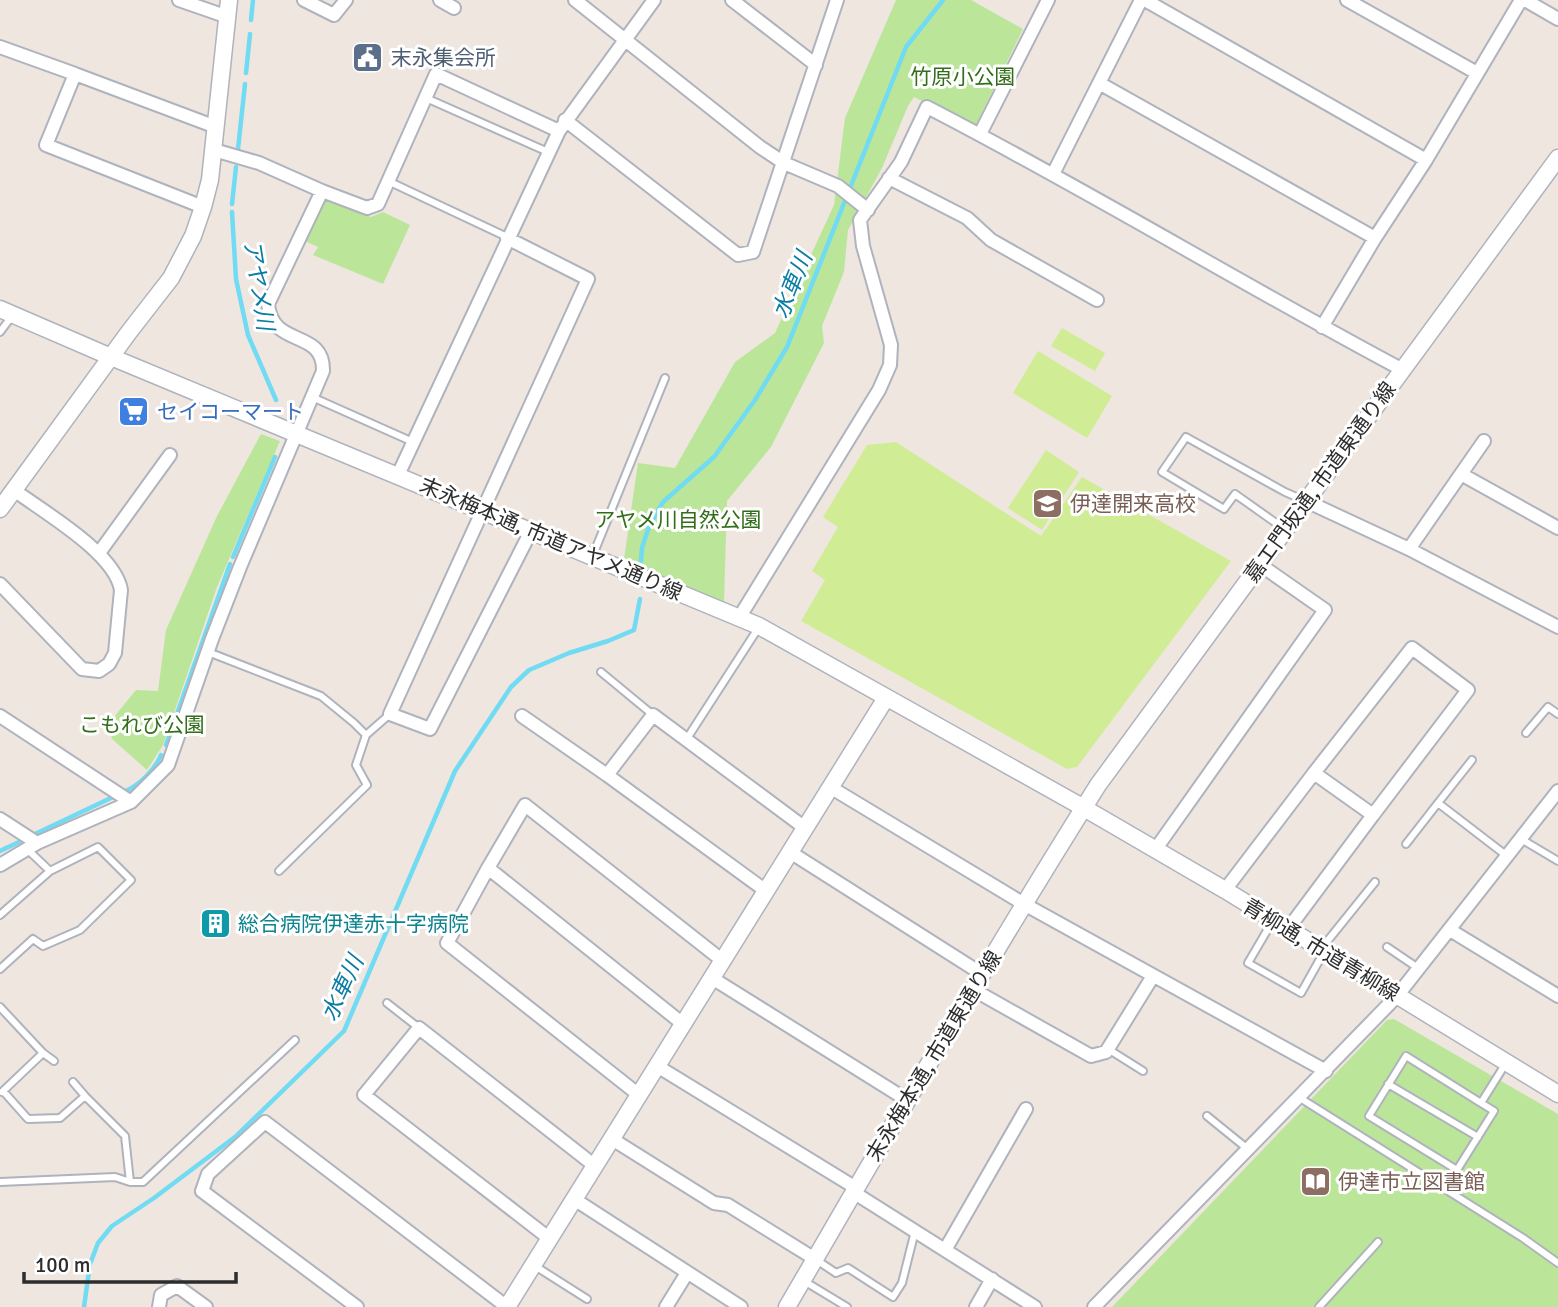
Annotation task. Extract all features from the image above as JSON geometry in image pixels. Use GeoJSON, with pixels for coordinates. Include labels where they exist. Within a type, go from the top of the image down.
{"type":"FeatureCollection","features":[{"type":"Feature","properties":{"kind":"street"},"geometry":{"type":"LineString","coordinates":[[178,0],[228,17]]}},
{"type":"Feature","properties":{"kind":"street"},"geometry":{"type":"LineString","coordinates":[[0,509],[171,278],[192,236],[203,207],[214,150],[229,0]]}},
{"type":"Feature","properties":{"kind":"street"},"geometry":{"type":"LineString","coordinates":[[304,0],[334,15],[346,0]]}},
{"type":"Feature","properties":{"kind":"street"},"geometry":{"type":"LineString","coordinates":[[440,0],[454,8]]}},
{"type":"Feature","properties":{"kind":"street"},"geometry":{"type":"LineString","coordinates":[[575,0],[760,148],[784,163],[843,189],[868,210]]}},
{"type":"Feature","properties":{"kind":"street"},"geometry":{"type":"LineString","coordinates":[[398,475],[507,238],[562,126],[654,0]]}},
{"type":"Feature","properties":{"kind":"street"},"geometry":{"type":"LineString","coordinates":[[732,0],[816,65]]}},
{"type":"Feature","properties":{"kind":"street"},"geometry":{"type":"LineString","coordinates":[[214,150],[259,163],[367,208],[378,204],[436,74],[562,126],[738,255],[753,252],[837,0]]}},
{"type":"Feature","properties":{"kind":"street"},"geometry":{"type":"LineString","coordinates":[[980,134],[1048,0]]}},
{"type":"Feature","properties":{"kind":"street"},"geometry":{"type":"LineString","coordinates":[[1053,174],[1143,0],[1426,160]]}},
{"type":"Feature","properties":{"kind":"street"},"geometry":{"type":"LineString","coordinates":[[1347,0],[1477,73]]}},
{"type":"Feature","properties":{"kind":"street"},"geometry":{"type":"LineString","coordinates":[[1322,327],[1523,0],[1558,19]]}},
{"type":"Feature","properties":{"kind":"street"},"geometry":{"type":"LineString","coordinates":[[0,47],[216,127]]}},
{"type":"Feature","properties":{"kind":"street"},"geometry":{"type":"LineString","coordinates":[[75,74],[46,145],[203,207]]}},
{"type":"Feature","properties":{"kind":"street"},"geometry":{"type":"LineString","coordinates":[[1099,83],[1375,238]]}},
{"type":"Feature","properties":{"kind":"street"},"geometry":{"type":"LineString","coordinates":[[739,618],[879,390],[890,365],[891,345],[863,246],[860,219],[901,162],[927,107],[1053,174],[1403,370]]}},
{"type":"Feature","properties":{"kind":"street","name":"嘉エ門坂通, 市道東通り線"},"geometry":{"type":"LineString","coordinates":[[1084,808],[1259,564],[1558,158]]}},
{"type":"Feature","properties":{"kind":"street"},"geometry":{"type":"LineString","coordinates":[[889,178],[967,218],[991,240],[1097,300]]}},
{"type":"Feature","properties":{"kind":"street"},"geometry":{"type":"LineString","coordinates":[[0,865],[32,846],[131,802],[169,765],[249,545],[323,372],[323,359],[319,351],[275,326],[270,318],[268,304],[322,191]]}},
{"type":"Feature","properties":{"kind":"street"},"geometry":{"type":"LineString","coordinates":[[507,238],[589,279],[390,714],[430,729],[531,531]]}},
{"type":"Feature","properties":{"kind":"street","name":"末永梅本通, 市道アヤメ通り線"},"geometry":{"type":"LineString","coordinates":[[7,311],[111,357],[759,626],[1084,808]]}},
{"type":"Feature","properties":{"kind":"street"},"geometry":{"type":"LineString","coordinates":[[1409,549],[1484,440]]}},
{"type":"Feature","properties":{"kind":"street"},"geometry":{"type":"LineString","coordinates":[[99,553],[170,456]]}},
{"type":"Feature","properties":{"kind":"street"},"geometry":{"type":"LineString","coordinates":[[1461,474],[1558,528]]}},
{"type":"Feature","properties":{"kind":"street"},"geometry":{"type":"LineString","coordinates":[[0,584],[82,669],[99,671],[109,664],[115,653],[121,590],[112,567],[99,553],[14,490]]}},
{"type":"Feature","properties":{"kind":"street"},"geometry":{"type":"LineString","coordinates":[[1306,501],[1409,549],[1558,627]]}},
{"type":"Feature","properties":{"kind":"street"},"geometry":{"type":"LineString","coordinates":[[1155,850],[1325,610],[1259,564]]}},
{"type":"Feature","properties":{"kind":"street"},"geometry":{"type":"LineString","coordinates":[[1225,890],[1412,648],[1468,690],[1288,929]]}},
{"type":"Feature","properties":{"kind":"street"},"geometry":{"type":"LineString","coordinates":[[357,1307],[202,1191],[208,1174],[265,1122],[507,1307],[886,698]]}},
{"type":"Feature","properties":{"kind":"street"},"geometry":{"type":"LineString","coordinates":[[607,775],[653,715],[805,828]]}},
{"type":"Feature","properties":{"kind":"street"},"geometry":{"type":"LineString","coordinates":[[0,716],[131,802]]}},
{"type":"Feature","properties":{"kind":"street"},"geometry":{"type":"LineString","coordinates":[[522,716],[766,891]]}},
{"type":"Feature","properties":{"kind":"street"},"geometry":{"type":"LineString","coordinates":[[1314,773],[1373,815]]}},
{"type":"Feature","properties":{"kind":"street"},"geometry":{"type":"LineString","coordinates":[[831,787],[1024,904],[1326,1071]]}},
{"type":"Feature","properties":{"kind":"street"},"geometry":{"type":"LineString","coordinates":[[1094,1307],[1397,996],[1558,791]]}},
{"type":"Feature","properties":{"kind":"street"},"geometry":{"type":"LineString","coordinates":[[639,1095],[447,943],[525,804],[723,961]]}},
{"type":"Feature","properties":{"kind":"street","name":"青柳通, 市道青柳線"},"geometry":{"type":"LineString","coordinates":[[1084,808],[1225,890],[1507,1062],[1556,1087]]}},
{"type":"Feature","properties":{"kind":"street","name":"末永梅本通, 市道東通り線"},"geometry":{"type":"LineString","coordinates":[[787,1307],[907,1100],[1084,808]]}},
{"type":"Feature","properties":{"kind":"street"},"geometry":{"type":"LineString","coordinates":[[0,818],[32,846]]}},
{"type":"Feature","properties":{"kind":"street"},"geometry":{"type":"LineString","coordinates":[[790,852],[982,974]]}},
{"type":"Feature","properties":{"kind":"street"},"geometry":{"type":"LineString","coordinates":[[488,868],[683,1024]]}},
{"type":"Feature","properties":{"kind":"street"},"geometry":{"type":"LineString","coordinates":[[1450,930],[1558,996]]}},
{"type":"Feature","properties":{"kind":"street"},"geometry":{"type":"LineString","coordinates":[[974,990],[1091,1056],[1106,1052],[1153,976]]}},
{"type":"Feature","properties":{"kind":"street"},"geometry":{"type":"LineString","coordinates":[[712,978],[907,1100]]}},
{"type":"Feature","properties":{"kind":"street"},"geometry":{"type":"LineString","coordinates":[[550,1239],[364,1095],[419,1028],[595,1166]]}},
{"type":"Feature","properties":{"kind":"street"},"geometry":{"type":"LineString","coordinates":[[657,1066],[1035,1307]]}},
{"type":"Feature","properties":{"kind":"street"},"geometry":{"type":"LineString","coordinates":[[945,1250],[1026,1109]]}},
{"type":"Feature","properties":{"kind":"street"},"geometry":{"type":"LineString","coordinates":[[611,1139],[714,1203],[728,1205],[815,1259]]}},
{"type":"Feature","properties":{"kind":"street"},"geometry":{"type":"LineString","coordinates":[[574,1199],[741,1307]]}},
{"type":"Feature","properties":{"kind":"street"},"geometry":{"type":"LineString","coordinates":[[666,1307],[687,1273]]}},
{"type":"Feature","properties":{"kind":"street"},"geometry":{"type":"LineString","coordinates":[[976,1307],[992,1279]]}},
{"type":"Feature","properties":{"kind":"street"},"geometry":{"type":"LineString","coordinates":[[159,1307],[161,1295],[177,1286],[206,1307]]}},
{"type":"Feature","properties":{"kind":"lane"},"geometry":{"type":"LineString","coordinates":[[426,98],[548,152]]}},
{"type":"Feature","properties":{"kind":"lane"},"geometry":{"type":"LineString","coordinates":[[388,181],[507,238]]}},
{"type":"Feature","properties":{"kind":"lane"},"geometry":{"type":"LineString","coordinates":[[0,332],[7,311]]}},
{"type":"Feature","properties":{"kind":"lane"},"geometry":{"type":"LineString","coordinates":[[593,557],[664,378]]}},
{"type":"Feature","properties":{"kind":"lane"},"geometry":{"type":"LineString","coordinates":[[312,397],[414,442]]}},
{"type":"Feature","properties":{"kind":"lane"},"geometry":{"type":"LineString","coordinates":[[1284,530],[1235,494],[1224,509],[1162,472],[1186,437],[1306,501]]}},
{"type":"Feature","properties":{"kind":"lane"},"geometry":{"type":"LineString","coordinates":[[686,740],[759,626]]}},
{"type":"Feature","properties":{"kind":"lane"},"geometry":{"type":"LineString","coordinates":[[208,652],[321,696],[366,736]]}},
{"type":"Feature","properties":{"kind":"lane"},"geometry":{"type":"LineString","coordinates":[[601,672],[653,715]]}},
{"type":"Feature","properties":{"kind":"lane"},"geometry":{"type":"LineString","coordinates":[[1526,733],[1548,707],[1558,715]]}},
{"type":"Feature","properties":{"kind":"lane"},"geometry":{"type":"LineString","coordinates":[[279,870],[367,785],[356,765],[366,736],[390,714]]}},
{"type":"Feature","properties":{"kind":"lane"},"geometry":{"type":"LineString","coordinates":[[1406,844],[1472,760]]}},
{"type":"Feature","properties":{"kind":"lane"},"geometry":{"type":"LineString","coordinates":[[1438,803],[1507,856]]}},
{"type":"Feature","properties":{"kind":"lane"},"geometry":{"type":"LineString","coordinates":[[1521,839],[1558,861]]}},
{"type":"Feature","properties":{"kind":"lane"},"geometry":{"type":"LineString","coordinates":[[32,846],[50,871]]}},
{"type":"Feature","properties":{"kind":"lane"},"geometry":{"type":"LineString","coordinates":[[0,915],[50,871],[98,847],[131,880],[80,930],[43,946],[33,939],[0,969]]}},
{"type":"Feature","properties":{"kind":"lane"},"geometry":{"type":"LineString","coordinates":[[1273,920],[1248,963],[1301,993],[1322,951],[1374,882]]}},
{"type":"Feature","properties":{"kind":"lane"},"geometry":{"type":"LineString","coordinates":[[1387,947],[1420,969]]}},
{"type":"Feature","properties":{"kind":"lane"},"geometry":{"type":"LineString","coordinates":[[387,1003],[419,1028]]}},
{"type":"Feature","properties":{"kind":"lane"},"geometry":{"type":"LineString","coordinates":[[0,1007],[43,1053],[54,1061]]}},
{"type":"Feature","properties":{"kind":"lane"},"geometry":{"type":"LineString","coordinates":[[0,1182],[115,1177],[130,1182],[143,1182],[295,1040]]}},
{"type":"Feature","properties":{"kind":"lane"},"geometry":{"type":"LineString","coordinates":[[1108,1049],[1143,1071]]}},
{"type":"Feature","properties":{"kind":"lane"},"geometry":{"type":"LineString","coordinates":[[43,1053],[2,1092],[28,1119],[60,1118],[85,1096]]}},
{"type":"Feature","properties":{"kind":"lane"},"geometry":{"type":"LineString","coordinates":[[1406,1056],[1481,1103],[1494,1111],[1457,1170],[1369,1116],[1406,1056]]}},
{"type":"Feature","properties":{"kind":"lane"},"geometry":{"type":"LineString","coordinates":[[1481,1103],[1507,1062]]}},
{"type":"Feature","properties":{"kind":"lane"},"geometry":{"type":"LineString","coordinates":[[73,1082],[125,1136],[130,1182]]}},
{"type":"Feature","properties":{"kind":"lane"},"geometry":{"type":"LineString","coordinates":[[1388,1084],[1478,1138]]}},
{"type":"Feature","properties":{"kind":"lane"},"geometry":{"type":"LineString","coordinates":[[1300,1098],[1523,1238],[1558,1263]]}},
{"type":"Feature","properties":{"kind":"lane"},"geometry":{"type":"LineString","coordinates":[[1207,1116],[1249,1150]]}},
{"type":"Feature","properties":{"kind":"lane"},"geometry":{"type":"LineString","coordinates":[[815,1259],[836,1273],[848,1268],[893,1297],[902,1283],[915,1231]]}},
{"type":"Feature","properties":{"kind":"lane"},"geometry":{"type":"LineString","coordinates":[[1319,1307],[1378,1242]]}},
{"type":"Feature","properties":{"kind":"lane"},"geometry":{"type":"LineString","coordinates":[[534,1265],[587,1299]]}},
{"type":"Feature","properties":{"kind":"lane"},"geometry":{"type":"LineString","coordinates":[[803,1280],[847,1307]]}},
{"type":"Feature","properties":{"kind":"green space","name":"アヤメ川自然公園"},"geometry":{"type":"Polygon","coordinates":[[[896,0],[971,0],[1023,29],[975,127],[914,97],[908,106],[882,168],[848,230],[844,272],[822,326],[824,343],[771,447],[727,501],[724,603],[624,559],[638,463],[675,468],[735,362],[775,333],[834,205],[845,118],[896,0]]]}},
{"type":"Feature","properties":{"kind":"green space"},"geometry":{"type":"Polygon","coordinates":[[[329,200],[371,217],[383,212],[410,225],[383,284],[313,255],[318,247],[305,241],[322,203],[329,200]]]}},
{"type":"Feature","properties":{"kind":"green space"},"geometry":{"type":"Polygon","coordinates":[[[1062,328],[1105,353],[1095,371],[1051,346],[1062,328]]]}},
{"type":"Feature","properties":{"kind":"green space"},"geometry":{"type":"Polygon","coordinates":[[[1038,351],[1112,396],[1087,438],[1013,393],[1038,351]]]}},
{"type":"Feature","properties":{"kind":"green space","name":"こもれび公園"},"geometry":{"type":"Polygon","coordinates":[[[261,434],[280,441],[217,587],[163,745],[147,770],[111,738],[115,731],[109,723],[136,690],[158,691],[166,630],[217,516],[261,434]]]}},
{"type":"Feature","properties":{"kind":"green space"},"geometry":{"type":"Polygon","coordinates":[[[896,442],[1041,536],[1082,477],[1231,561],[1077,767],[1067,769],[801,621],[825,580],[812,571],[838,527],[823,517],[867,445],[896,442]]]}},
{"type":"Feature","properties":{"kind":"green space"},"geometry":{"type":"Polygon","coordinates":[[[1046,450],[1079,472],[1042,530],[1008,508],[1046,450]]]}},
{"type":"Feature","properties":{"kind":"green space"},"geometry":{"type":"Polygon","coordinates":[[[1394,1019],[1558,1114],[1558,1307],[1112,1307],[1387,1020],[1394,1019]]]}},
{"type":"Feature","properties":{"kind":"waterway","name":"アヤメ川"},"geometry":{"type":"LineString","coordinates":[[251,20],[253,0]]}},
{"type":"Feature","properties":{"kind":"waterway","name":"水車川"},"geometry":{"type":"LineString","coordinates":[[641,561],[649,526],[663,502],[714,457],[755,400],[787,347],[906,47],[943,0]]}},
{"type":"Feature","properties":{"kind":"waterway","name":"アヤメ川"},"geometry":{"type":"LineString","coordinates":[[246,73],[250,34]]}},
{"type":"Feature","properties":{"kind":"waterway","name":"アヤメ川"},"geometry":{"type":"LineString","coordinates":[[238,149],[245,84]]}},
{"type":"Feature","properties":{"kind":"waterway","name":"アヤメ川"},"geometry":{"type":"LineString","coordinates":[[232,204],[236,167]]}},
{"type":"Feature","properties":{"kind":"waterway","name":"アヤメ川"},"geometry":{"type":"LineString","coordinates":[[232,212],[236,279],[248,335],[276,400]]}},
{"type":"Feature","properties":{"kind":"waterway","name":"アヤメ川"},"geometry":{"type":"LineString","coordinates":[[233,557],[275,457]]}},
{"type":"Feature","properties":{"kind":"waterway","name":"アヤメ川"},"geometry":{"type":"LineString","coordinates":[[166,745],[230,564]]}},
{"type":"Feature","properties":{"kind":"waterway","name":"水車川"},"geometry":{"type":"LineString","coordinates":[[84,1307],[90,1264],[98,1243],[112,1226],[235,1137],[344,1031],[455,771],[511,687],[529,670],[634,630],[640,599]]}},
{"type":"Feature","properties":{"kind":"waterway","name":"アヤメ川"},"geometry":{"type":"LineString","coordinates":[[126,791],[146,776],[161,755]]}},
{"type":"Feature","properties":{"kind":"waterway","name":"アヤメ川"},"geometry":{"type":"LineString","coordinates":[[35,834],[113,797]]}},
{"type":"Feature","properties":{"kind":"waterway","name":"アヤメ川"},"geometry":{"type":"LineString","coordinates":[[0,851],[19,842]]}},
{"type":"Feature","properties":{"kind":"place","name":"末永集会所"},"geometry":{"type":"Point","coordinates":[368,58]}},
{"type":"Feature","properties":{"kind":"place","name":"セイコーマート"},"geometry":{"type":"Point","coordinates":[134,412]}},
{"type":"Feature","properties":{"kind":"place","name":"伊達開来高校"},"geometry":{"type":"Point","coordinates":[1047,504]}},
{"type":"Feature","properties":{"kind":"place","name":"総合病院伊達赤十字病院"},"geometry":{"type":"Point","coordinates":[215,924]}},
{"type":"Feature","properties":{"kind":"place","name":"伊達市立図書館"},"geometry":{"type":"Point","coordinates":[1315,1182]}},
{"type":"Feature","properties":{"kind":"park label","name":"竹原小公園"},"geometry":{"type":"Point","coordinates":[963,77]}}]}
